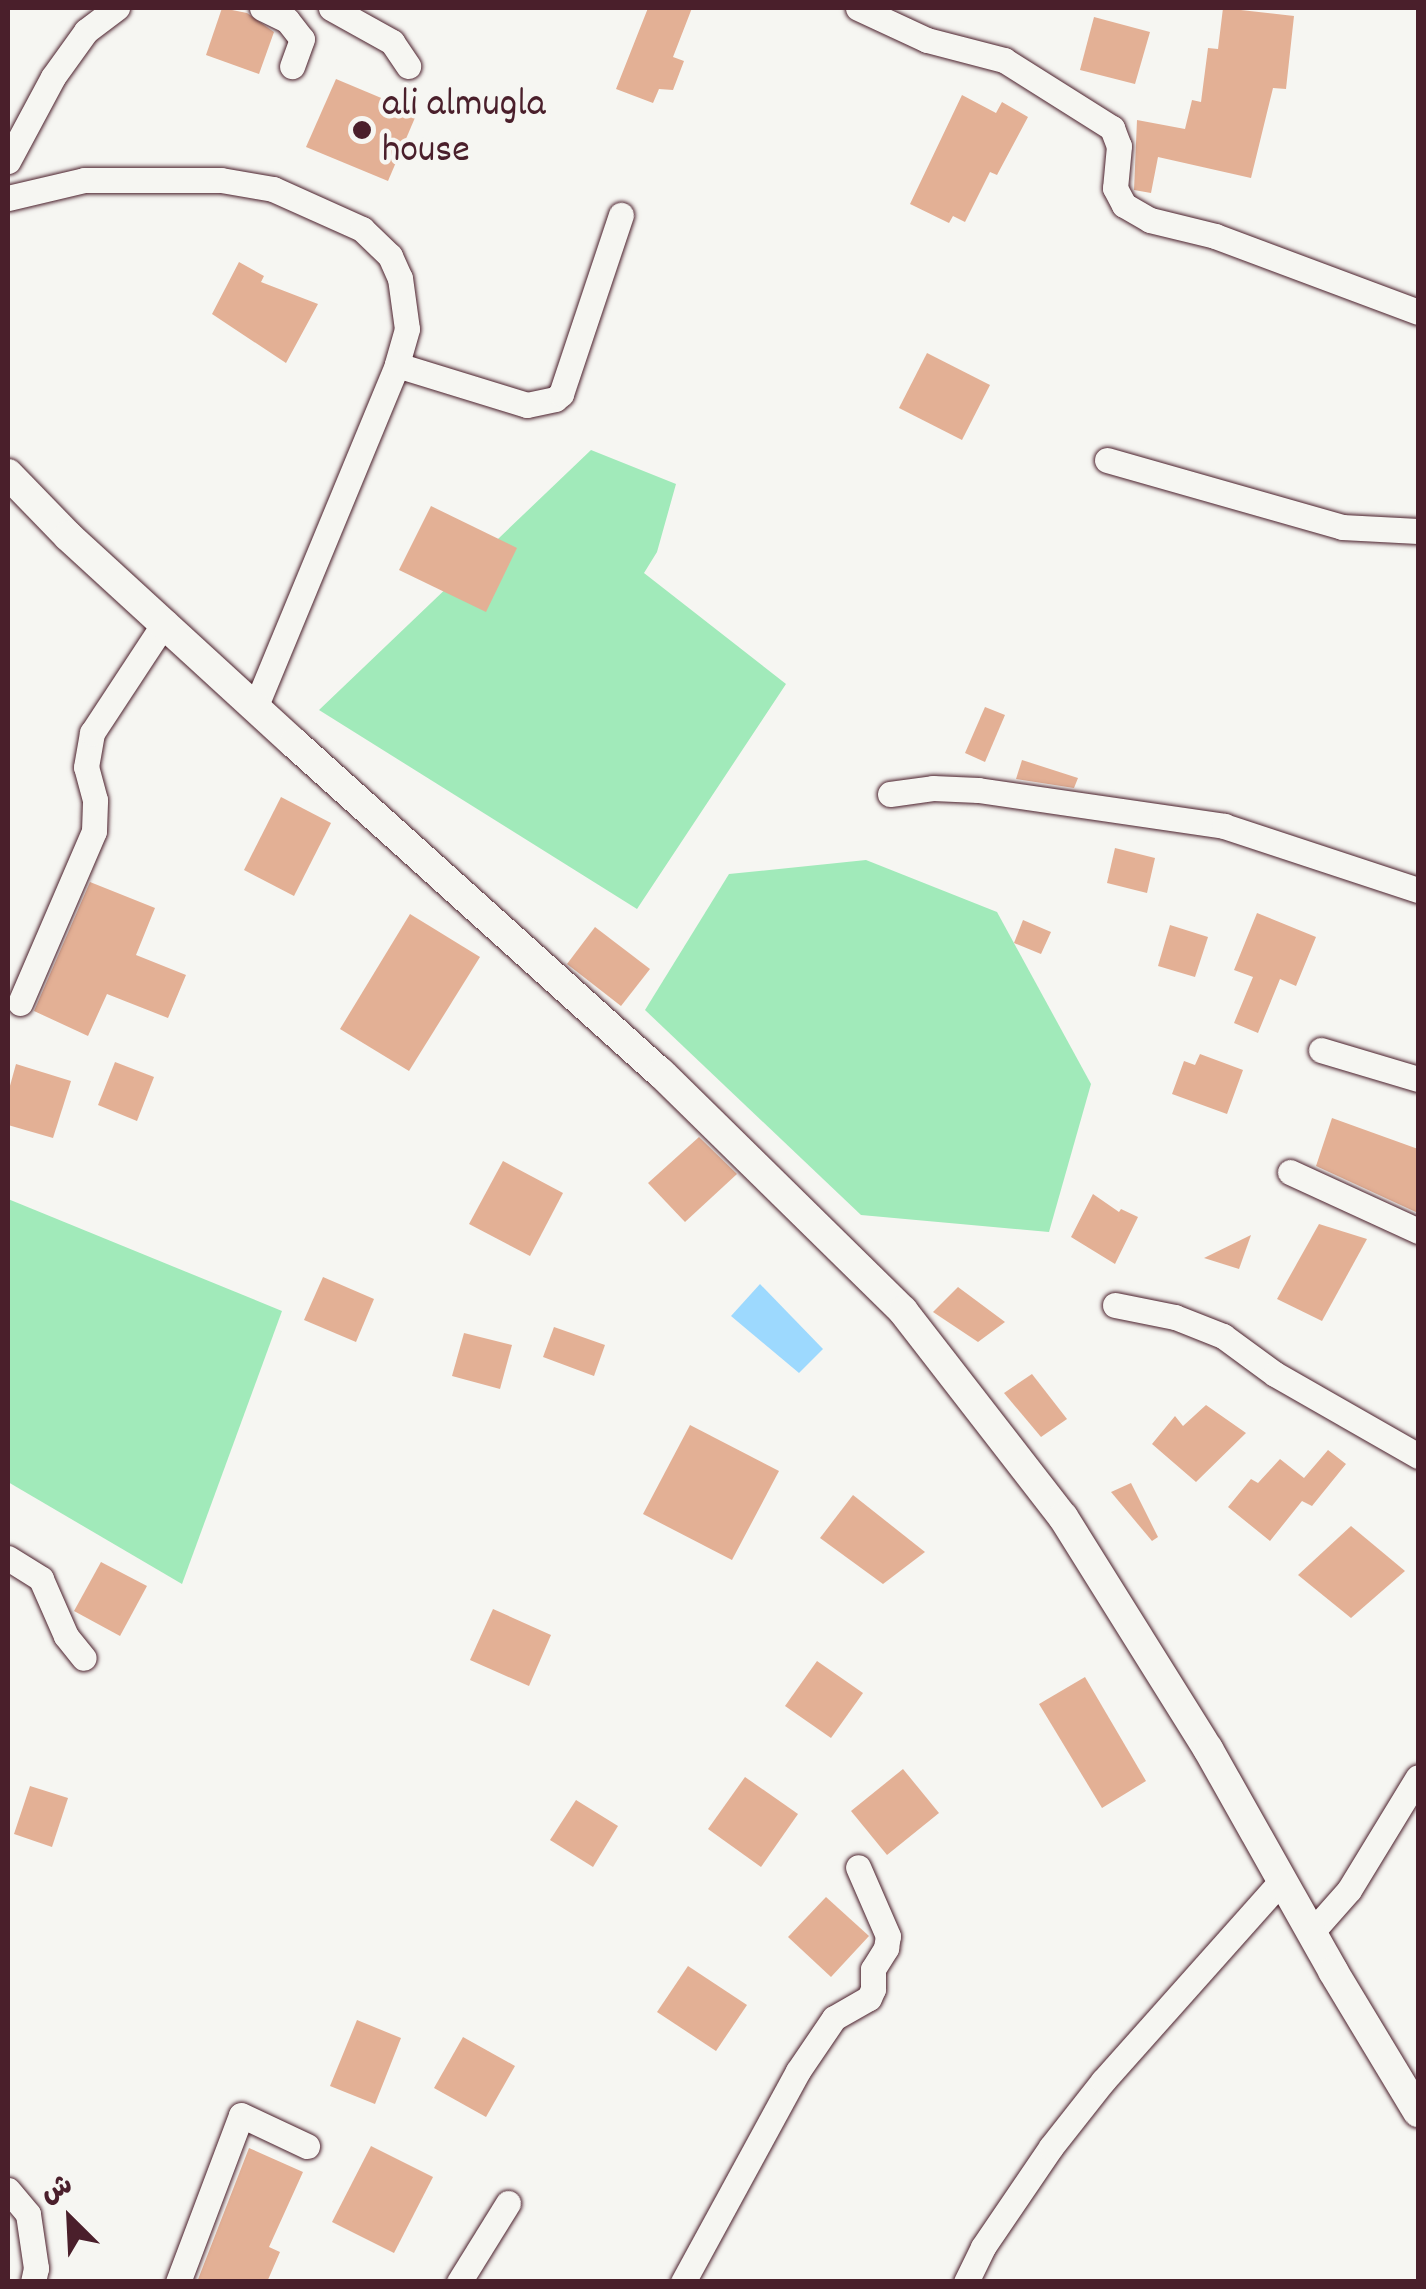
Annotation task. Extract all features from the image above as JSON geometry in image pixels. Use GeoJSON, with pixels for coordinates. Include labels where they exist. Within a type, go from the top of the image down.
{"type":"FeatureCollection","features":[{"type":"Feature","properties":{"kind":"street"},"geometry":{"type":"LineString","coordinates":[[8,162],[53,77],[86,31],[117,8]]}},
{"type":"Feature","properties":{"kind":"street"},"geometry":{"type":"LineString","coordinates":[[262,8],[288,20],[302,39],[292,66]]}},
{"type":"Feature","properties":{"kind":"street"},"geometry":{"type":"LineString","coordinates":[[331,8],[392,42],[408,66]]}},
{"type":"Feature","properties":{"kind":"street"},"geometry":{"type":"LineString","coordinates":[[858,8],[927,40],[1004,60],[1112,128],[1120,146],[1115,188],[1124,205],[1150,220],[1215,236],[1418,312]]}},
{"type":"Feature","properties":{"kind":"street"},"geometry":{"type":"LineString","coordinates":[[8,198],[84,180],[220,180],[273,189],[317,205],[362,229],[390,256],[400,278],[406,329],[397,365],[256,706]]}},
{"type":"Feature","properties":{"kind":"street"},"geometry":{"type":"LineString","coordinates":[[397,365],[527,404],[555,399],[568,377],[622,215]]}},
{"type":"Feature","properties":{"kind":"street"},"geometry":{"type":"LineString","coordinates":[[1107,460],[1342,528],[1418,531]]}},
{"type":"Feature","properties":{"kind":"street"},"geometry":{"type":"LineString","coordinates":[[8,474],[68,536],[661,1073],[903,1311],[1063,1517],[1208,1749],[1418,2112]]}},
{"type":"Feature","properties":{"kind":"street"},"geometry":{"type":"LineString","coordinates":[[20,1003],[94,831],[95,800],[86,766],[92,733],[165,622]]}},
{"type":"Feature","properties":{"kind":"street"},"geometry":{"type":"LineString","coordinates":[[890,794],[933,788],[978,790],[1224,826],[1418,890]]}},
{"type":"Feature","properties":{"kind":"street"},"geometry":{"type":"LineString","coordinates":[[1321,1050],[1418,1080]]}},
{"type":"Feature","properties":{"kind":"street"},"geometry":{"type":"LineString","coordinates":[[1290,1172],[1418,1231]]}},
{"type":"Feature","properties":{"kind":"street"},"geometry":{"type":"LineString","coordinates":[[1115,1304],[1175,1317],[1223,1336],[1274,1374],[1418,1456]]}},
{"type":"Feature","properties":{"kind":"street"},"geometry":{"type":"LineString","coordinates":[[8,1558],[40,1579],[66,1636],[84,1658]]}},
{"type":"Feature","properties":{"kind":"street"},"geometry":{"type":"LineString","coordinates":[[1311,1933],[1349,1890],[1418,1777]]}},
{"type":"Feature","properties":{"kind":"street"},"geometry":{"type":"LineString","coordinates":[[682,2282],[808,2056],[834,2018],[869,1998],[874,1989],[873,1969],[888,1936],[858,1868]]}},
{"type":"Feature","properties":{"kind":"street"},"geometry":{"type":"LineString","coordinates":[[966,2282],[984,2248],[1062,2134],[1281,1880]]}},
{"type":"Feature","properties":{"kind":"street"},"geometry":{"type":"LineString","coordinates":[[178,2282],[241,2114],[307,2146]]}},
{"type":"Feature","properties":{"kind":"street"},"geometry":{"type":"LineString","coordinates":[[8,2190],[28,2214],[36,2268],[33,2282]]}},
{"type":"Feature","properties":{"kind":"street"},"geometry":{"type":"LineString","coordinates":[[459,2282],[508,2203]]}},
{"type":"Feature","properties":{"kind":"green space"},"geometry":{"type":"Polygon","coordinates":[[[591,450],[676,484],[657,552],[644,573],[786,684],[637,909],[319,710],[591,450]]]}},
{"type":"Feature","properties":{"kind":"green space"},"geometry":{"type":"Polygon","coordinates":[[[866,860],[997,912],[1091,1084],[1049,1232],[861,1215],[645,1010],[729,874],[866,860]]]}},
{"type":"Feature","properties":{"kind":"green space"},"geometry":{"type":"Polygon","coordinates":[[[8,1199],[282,1311],[182,1584],[8,1482],[8,1199]]]}},
{"type":"Feature","properties":{"kind":"water"},"geometry":{"type":"Polygon","coordinates":[[[760,1284],[823,1349],[799,1373],[731,1316],[760,1284]]]}},
{"type":"Feature","properties":{"kind":"building"},"geometry":{"type":"Polygon","coordinates":[[[222,8],[247,13],[274,32],[259,74],[206,55],[222,8]]]}},
{"type":"Feature","properties":{"kind":"building"},"geometry":{"type":"Polygon","coordinates":[[[648,8],[692,8],[673,57],[684,61],[673,90],[659,89],[653,103],[616,89],[648,8]]]}},
{"type":"Feature","properties":{"kind":"building"},"geometry":{"type":"Polygon","coordinates":[[[1223,8],[1294,16],[1286,89],[1273,88],[1251,178],[1158,157],[1151,193],[1134,190],[1137,120],[1185,129],[1192,100],[1201,102],[1208,48],[1218,49],[1223,8]]]}},
{"type":"Feature","properties":{"kind":"building"},"geometry":{"type":"Polygon","coordinates":[[[1094,17],[1150,32],[1135,84],[1080,70],[1094,17]]]}},
{"type":"Feature","properties":{"kind":"building","name":"ali almugla house"},"geometry":{"type":"Polygon","coordinates":[[[336,79],[417,113],[388,181],[306,147],[336,79]]]}},
{"type":"Feature","properties":{"kind":"building"},"geometry":{"type":"Polygon","coordinates":[[[962,95],[996,113],[1002,102],[1028,117],[997,175],[990,172],[965,222],[953,216],[949,223],[910,204],[962,95]]]}},
{"type":"Feature","properties":{"kind":"building"},"geometry":{"type":"Polygon","coordinates":[[[239,262],[264,276],[261,282],[318,304],[286,363],[212,314],[239,262]]]}},
{"type":"Feature","properties":{"kind":"building"},"geometry":{"type":"Polygon","coordinates":[[[927,353],[990,385],[962,440],[899,408],[927,353]]]}},
{"type":"Feature","properties":{"kind":"building"},"geometry":{"type":"Polygon","coordinates":[[[431,506],[517,548],[486,612],[399,570],[431,506]]]}},
{"type":"Feature","properties":{"kind":"building"},"geometry":{"type":"Polygon","coordinates":[[[985,707],[1005,715],[985,762],[965,753],[985,707]]]}},
{"type":"Feature","properties":{"kind":"building"},"geometry":{"type":"Polygon","coordinates":[[[1022,760],[1078,778],[1074,788],[1016,779],[1022,760]]]}},
{"type":"Feature","properties":{"kind":"building"},"geometry":{"type":"Polygon","coordinates":[[[281,797],[331,823],[294,896],[244,870],[281,797]]]}},
{"type":"Feature","properties":{"kind":"building"},"geometry":{"type":"Polygon","coordinates":[[[1115,848],[1155,858],[1147,893],[1107,883],[1115,848]]]}},
{"type":"Feature","properties":{"kind":"building"},"geometry":{"type":"Polygon","coordinates":[[[90,882],[155,908],[136,955],[186,975],[168,1018],[107,994],[88,1036],[34,1011],[90,882]]]}},
{"type":"Feature","properties":{"kind":"building"},"geometry":{"type":"Polygon","coordinates":[[[1257,913],[1316,937],[1296,986],[1280,979],[1258,1033],[1234,1023],[1253,977],[1234,970],[1257,913]]]}},
{"type":"Feature","properties":{"kind":"building"},"geometry":{"type":"Polygon","coordinates":[[[410,914],[480,957],[409,1071],[340,1029],[410,914]]]}},
{"type":"Feature","properties":{"kind":"building"},"geometry":{"type":"Polygon","coordinates":[[[1023,920],[1051,932],[1041,954],[1014,943],[1023,920]]]}},
{"type":"Feature","properties":{"kind":"building"},"geometry":{"type":"Polygon","coordinates":[[[1170,925],[1208,937],[1195,977],[1158,966],[1170,925]]]}},
{"type":"Feature","properties":{"kind":"building"},"geometry":{"type":"Polygon","coordinates":[[[595,927],[650,969],[621,1006],[567,964],[595,927]]]}},
{"type":"Feature","properties":{"kind":"building"},"geometry":{"type":"Polygon","coordinates":[[[1200,1054],[1243,1070],[1227,1114],[1172,1094],[1184,1061],[1195,1065],[1200,1054]]]}},
{"type":"Feature","properties":{"kind":"building"},"geometry":{"type":"Polygon","coordinates":[[[115,1062],[154,1077],[137,1121],[98,1105],[115,1062]]]}},
{"type":"Feature","properties":{"kind":"building"},"geometry":{"type":"Polygon","coordinates":[[[16,1064],[71,1081],[53,1138],[8,1125],[8,1093],[16,1064]]]}},
{"type":"Feature","properties":{"kind":"building"},"geometry":{"type":"Polygon","coordinates":[[[1332,1118],[1418,1149],[1418,1213],[1316,1166],[1332,1118]]]}},
{"type":"Feature","properties":{"kind":"building"},"geometry":{"type":"Polygon","coordinates":[[[699,1137],[737,1174],[685,1222],[648,1183],[699,1137]]]}},
{"type":"Feature","properties":{"kind":"building"},"geometry":{"type":"Polygon","coordinates":[[[503,1161],[563,1193],[530,1256],[469,1224],[503,1161]]]}},
{"type":"Feature","properties":{"kind":"building"},"geometry":{"type":"Polygon","coordinates":[[[1093,1194],[1119,1212],[1121,1209],[1138,1217],[1115,1264],[1071,1237],[1093,1194]]]}},
{"type":"Feature","properties":{"kind":"building"},"geometry":{"type":"Polygon","coordinates":[[[1319,1224],[1367,1239],[1322,1321],[1277,1299],[1319,1224]]]}},
{"type":"Feature","properties":{"kind":"building"},"geometry":{"type":"Polygon","coordinates":[[[1251,1235],[1239,1269],[1204,1258],[1251,1235]]]}},
{"type":"Feature","properties":{"kind":"building"},"geometry":{"type":"Polygon","coordinates":[[[323,1277],[374,1299],[356,1342],[304,1320],[323,1277]]]}},
{"type":"Feature","properties":{"kind":"building"},"geometry":{"type":"Polygon","coordinates":[[[958,1287],[1005,1322],[978,1342],[933,1312],[958,1287]]]}},
{"type":"Feature","properties":{"kind":"building"},"geometry":{"type":"Polygon","coordinates":[[[554,1327],[605,1345],[594,1376],[543,1357],[554,1327]]]}},
{"type":"Feature","properties":{"kind":"building"},"geometry":{"type":"Polygon","coordinates":[[[464,1333],[512,1345],[500,1389],[452,1376],[464,1333]]]}},
{"type":"Feature","properties":{"kind":"building"},"geometry":{"type":"Polygon","coordinates":[[[1032,1374],[1067,1419],[1041,1437],[1004,1393],[1032,1374]]]}},
{"type":"Feature","properties":{"kind":"building"},"geometry":{"type":"Polygon","coordinates":[[[1206,1405],[1246,1433],[1196,1482],[1152,1444],[1175,1416],[1183,1426],[1206,1405]]]}},
{"type":"Feature","properties":{"kind":"building"},"geometry":{"type":"Polygon","coordinates":[[[690,1425],[779,1471],[732,1560],[643,1514],[690,1425]]]}},
{"type":"Feature","properties":{"kind":"building"},"geometry":{"type":"Polygon","coordinates":[[[1328,1450],[1346,1464],[1312,1506],[1302,1501],[1270,1541],[1228,1507],[1251,1479],[1258,1483],[1280,1459],[1304,1478],[1328,1450]]]}},
{"type":"Feature","properties":{"kind":"building"},"geometry":{"type":"Polygon","coordinates":[[[1131,1483],[1158,1537],[1152,1541],[1111,1492],[1131,1483]]]}},
{"type":"Feature","properties":{"kind":"building"},"geometry":{"type":"Polygon","coordinates":[[[853,1495],[925,1552],[883,1584],[820,1538],[853,1495]]]}},
{"type":"Feature","properties":{"kind":"building"},"geometry":{"type":"Polygon","coordinates":[[[1351,1526],[1405,1571],[1351,1618],[1298,1575],[1351,1526]]]}},
{"type":"Feature","properties":{"kind":"building"},"geometry":{"type":"Polygon","coordinates":[[[101,1562],[147,1586],[120,1636],[74,1611],[101,1562]]]}},
{"type":"Feature","properties":{"kind":"building"},"geometry":{"type":"Polygon","coordinates":[[[493,1609],[551,1635],[529,1686],[470,1660],[493,1609]]]}},
{"type":"Feature","properties":{"kind":"building"},"geometry":{"type":"Polygon","coordinates":[[[817,1661],[863,1693],[831,1738],[785,1706],[817,1661]]]}},
{"type":"Feature","properties":{"kind":"building"},"geometry":{"type":"Polygon","coordinates":[[[1085,1677],[1146,1781],[1102,1808],[1039,1704],[1085,1677]]]}},
{"type":"Feature","properties":{"kind":"building"},"geometry":{"type":"Polygon","coordinates":[[[903,1769],[939,1813],[887,1855],[851,1811],[903,1769]]]}},
{"type":"Feature","properties":{"kind":"building"},"geometry":{"type":"Polygon","coordinates":[[[745,1777],[798,1814],[761,1867],[708,1829],[745,1777]]]}},
{"type":"Feature","properties":{"kind":"building"},"geometry":{"type":"Polygon","coordinates":[[[30,1786],[68,1798],[52,1847],[14,1834],[30,1786]]]}},
{"type":"Feature","properties":{"kind":"building"},"geometry":{"type":"Polygon","coordinates":[[[576,1800],[618,1826],[593,1867],[550,1840],[576,1800]]]}},
{"type":"Feature","properties":{"kind":"building"},"geometry":{"type":"Polygon","coordinates":[[[826,1897],[869,1936],[831,1977],[788,1937],[826,1897]]]}},
{"type":"Feature","properties":{"kind":"building"},"geometry":{"type":"Polygon","coordinates":[[[688,1966],[747,2005],[716,2051],[657,2012],[688,1966]]]}},
{"type":"Feature","properties":{"kind":"building"},"geometry":{"type":"Polygon","coordinates":[[[357,2020],[401,2038],[375,2104],[330,2086],[357,2020]]]}},
{"type":"Feature","properties":{"kind":"building"},"geometry":{"type":"Polygon","coordinates":[[[463,2037],[515,2066],[486,2117],[434,2088],[463,2037]]]}},
{"type":"Feature","properties":{"kind":"building"},"geometry":{"type":"Polygon","coordinates":[[[371,2146],[433,2177],[394,2253],[332,2222],[371,2146]]]}},
{"type":"Feature","properties":{"kind":"building"},"geometry":{"type":"Polygon","coordinates":[[[249,2148],[303,2172],[269,2247],[280,2252],[267,2282],[197,2282],[249,2148]]]}},
{"type":"Feature","properties":{"kind":"place","name":"ali almugla house"},"geometry":{"type":"Point","coordinates":[362,130]}}]}
